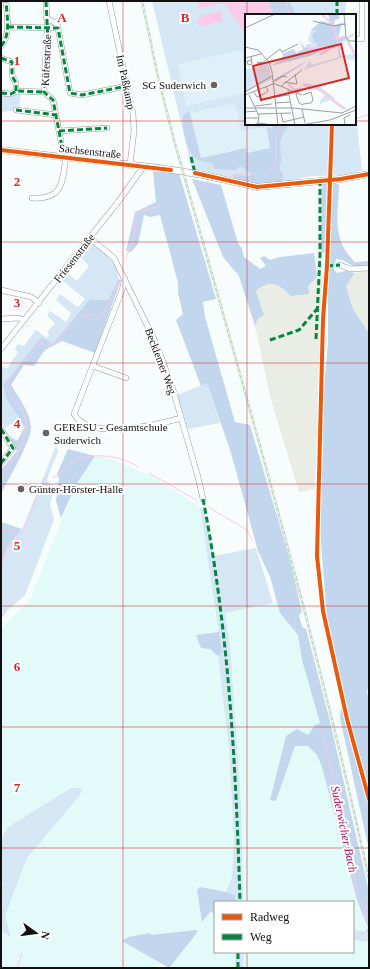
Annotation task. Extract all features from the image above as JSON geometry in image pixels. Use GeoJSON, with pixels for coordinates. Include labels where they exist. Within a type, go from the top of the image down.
{"type":"FeatureCollection","features":[{"type":"Feature","properties":{"kind":"street"},"geometry":{"type":"LineString","coordinates":[[1,46],[8,28],[6,1]]}},
{"type":"Feature","properties":{"kind":"street","name":"Küferstraße"},"geometry":{"type":"LineString","coordinates":[[44,92],[46,48],[48,41],[46,1]]}},
{"type":"Feature","properties":{"kind":"street","name":"Im Paßkamp"},"geometry":{"type":"LineString","coordinates":[[109,1],[133,114],[134,131],[130,164]]}},
{"type":"Feature","properties":{"kind":"street"},"geometry":{"type":"LineString","coordinates":[[357,39],[362,39],[362,1]]}},
{"type":"Feature","properties":{"kind":"street"},"geometry":{"type":"LineString","coordinates":[[46,18],[58,24],[70,93],[82,95],[127,86]]}},
{"type":"Feature","properties":{"kind":"street"},"geometry":{"type":"LineString","coordinates":[[8,28],[58,28]]}},
{"type":"Feature","properties":{"kind":"street"},"geometry":{"type":"LineString","coordinates":[[1,58],[12,62],[12,76],[16,83],[16,91]]}},
{"type":"Feature","properties":{"kind":"street","name":"Küferstraße"},"geometry":{"type":"LineString","coordinates":[[1,93],[11,94],[16,91],[44,92],[53,100],[65,157],[63,177],[57,191],[47,198],[32,198]]}},
{"type":"Feature","properties":{"kind":"street"},"geometry":{"type":"LineString","coordinates":[[16,110],[56,115]]}},
{"type":"Feature","properties":{"kind":"street"},"geometry":{"type":"LineString","coordinates":[[59,131],[107,128]]}},
{"type":"Feature","properties":{"kind":"street","name":"Sachsenstraße"},"geometry":{"type":"LineString","coordinates":[[1,150],[144,166],[203,175],[257,187],[341,179],[369,174]]}},
{"type":"Feature","properties":{"kind":"street","name":"Friesenstraße"},"geometry":{"type":"LineString","coordinates":[[1,349],[90,238],[144,166]]}},
{"type":"Feature","properties":{"kind":"street","name":"Becklemer Weg"},"geometry":{"type":"LineString","coordinates":[[90,238],[114,258],[160,352],[181,418],[203,499]]}},
{"type":"Feature","properties":{"kind":"street"},"geometry":{"type":"LineString","coordinates":[[340,265],[350,269],[369,268]]}},
{"type":"Feature","properties":{"kind":"street"},"geometry":{"type":"LineString","coordinates":[[125,278],[122,290],[74,414],[79,421],[85,424],[120,429],[158,425],[181,418]]}},
{"type":"Feature","properties":{"kind":"street"},"geometry":{"type":"LineString","coordinates":[[1,290],[31,297],[39,303]]}},
{"type":"Feature","properties":{"kind":"street"},"geometry":{"type":"LineString","coordinates":[[1,319],[19,318],[24,320]]}},
{"type":"Feature","properties":{"kind":"street"},"geometry":{"type":"LineString","coordinates":[[93,366],[126,378]]}},
{"type":"Feature","properties":{"kind":"street"},"geometry":{"type":"LineString","coordinates":[[1,429],[13,448],[1,463]]}},
{"type":"Feature","properties":{"kind":"shaded area"},"geometry":{"type":"Polygon","coordinates":[[[152,1],[346,1],[345,14],[245,14],[245,125],[356,125],[356,116],[362,170],[345,175],[309,177],[280,183],[258,184],[236,181],[192,169],[152,1]]]}},
{"type":"Feature","properties":{"kind":"shaded area"},"geometry":{"type":"Polygon","coordinates":[[[197,1],[269,1],[273,14],[245,14],[245,36],[236,18],[234,19],[225,3],[198,8],[197,1]]]}},
{"type":"Feature","properties":{"kind":"shaded area"},"geometry":{"type":"Polygon","coordinates":[[[269,1],[289,1],[296,14],[273,14],[269,1]]]}},
{"type":"Feature","properties":{"kind":"shaded area"},"geometry":{"type":"Polygon","coordinates":[[[222,11],[222,21],[199,27],[198,20],[202,15],[222,11]]]}},
{"type":"Feature","properties":{"kind":"shaded area","name":"SG Suderwich"},"geometry":{"type":"Polygon","coordinates":[[[241,50],[245,71],[245,93],[186,106],[178,64],[241,50]]]}},
{"type":"Feature","properties":{"kind":"shaded area"},"geometry":{"type":"Polygon","coordinates":[[[21,93],[19,110],[1,112],[1,95],[21,93]]]}},
{"type":"Feature","properties":{"kind":"shaded area"},"geometry":{"type":"Polygon","coordinates":[[[235,103],[241,131],[266,127],[270,148],[247,153],[246,148],[201,158],[191,113],[235,103]]]}},
{"type":"Feature","properties":{"kind":"shaded area"},"geometry":{"type":"Polygon","coordinates":[[[189,112],[201,158],[246,148],[247,153],[270,148],[267,128],[272,128],[275,125],[289,125],[284,131],[280,143],[281,159],[279,166],[283,174],[282,183],[264,184],[233,180],[234,175],[250,176],[251,173],[240,166],[236,170],[215,169],[212,163],[196,159],[192,155],[184,134],[183,117],[185,113],[189,112]]]}},
{"type":"Feature","properties":{"kind":"shaded area"},"geometry":{"type":"Polygon","coordinates":[[[153,171],[179,173],[216,299],[203,302],[205,317],[235,422],[250,425],[290,560],[302,612],[299,615],[302,627],[306,629],[329,717],[369,892],[369,932],[365,932],[368,928],[357,900],[322,767],[317,755],[308,746],[295,746],[276,801],[270,800],[286,736],[297,729],[308,735],[315,725],[320,723],[302,660],[298,635],[280,613],[270,577],[258,551],[231,453],[207,383],[201,386],[176,320],[183,314],[178,293],[178,283],[160,215],[150,217],[144,215],[138,244],[131,252],[126,251],[135,212],[156,202],[153,171]]]}},
{"type":"Feature","properties":{"kind":"shaded area"},"geometry":{"type":"Polygon","coordinates":[[[192,179],[221,185],[238,243],[242,249],[244,257],[260,269],[266,266],[260,258],[264,256],[270,260],[280,257],[314,253],[317,277],[308,286],[309,294],[290,296],[282,288],[274,284],[261,287],[256,291],[264,315],[258,319],[255,326],[239,276],[223,257],[192,179]]]}},
{"type":"Feature","properties":{"kind":"shaded area"},"geometry":{"type":"Polygon","coordinates":[[[336,183],[339,185],[337,216],[339,235],[342,244],[347,253],[355,262],[369,261],[369,266],[355,267],[342,260],[336,259],[334,269],[337,273],[345,271],[355,273],[346,286],[353,309],[369,333],[369,683],[367,691],[369,703],[369,850],[340,718],[343,689],[327,617],[320,530],[324,388],[328,342],[328,255],[321,252],[322,188],[323,184],[336,183]]]}},
{"type":"Feature","properties":{"kind":"shaded area"},"geometry":{"type":"Polygon","coordinates":[[[91,243],[105,253],[113,263],[118,274],[118,279],[109,299],[90,299],[53,343],[41,337],[3,385],[7,400],[25,427],[10,424],[6,428],[1,423],[1,366],[7,369],[18,352],[15,349],[18,344],[24,346],[36,330],[47,338],[49,334],[47,332],[55,323],[47,316],[50,311],[66,322],[71,313],[56,300],[60,294],[78,307],[85,299],[62,280],[67,273],[77,281],[89,266],[79,255],[91,243]]]}},
{"type":"Feature","properties":{"kind":"shaded area"},"geometry":{"type":"Polygon","coordinates":[[[369,271],[369,334],[353,309],[346,286],[355,273],[369,271]]]}},
{"type":"Feature","properties":{"kind":"shaded area"},"geometry":{"type":"Polygon","coordinates":[[[317,277],[323,277],[315,489],[299,492],[271,400],[255,326],[258,319],[264,315],[256,291],[263,285],[280,285],[290,296],[308,286],[317,277]]]}},
{"type":"Feature","properties":{"kind":"shaded area"},"geometry":{"type":"Polygon","coordinates":[[[118,279],[121,280],[95,353],[62,341],[45,350],[34,366],[24,365],[11,385],[29,416],[31,428],[23,451],[1,494],[1,470],[17,451],[9,436],[17,441],[25,427],[7,400],[3,385],[41,337],[53,343],[90,299],[109,299],[118,279]]]}},
{"type":"Feature","properties":{"kind":"shaded area"},"geometry":{"type":"Polygon","coordinates":[[[207,383],[220,423],[188,429],[177,395],[207,383]]]}},
{"type":"Feature","properties":{"kind":"shaded area"},"geometry":{"type":"Polygon","coordinates":[[[56,446],[58,451],[47,479],[53,491],[50,504],[54,520],[25,595],[9,609],[1,619],[1,564],[8,546],[22,529],[56,446]]]}},
{"type":"Feature","properties":{"kind":"shaded area"},"geometry":{"type":"Polygon","coordinates":[[[68,449],[95,456],[76,485],[61,518],[56,501],[59,479],[57,474],[68,449]]]}},
{"type":"Feature","properties":{"kind":"shaded area"},"geometry":{"type":"Polygon","coordinates":[[[95,456],[105,457],[152,476],[200,507],[219,632],[196,635],[218,656],[229,748],[234,840],[232,877],[226,891],[213,891],[200,887],[202,922],[211,911],[214,914],[214,953],[235,953],[235,968],[168,968],[196,934],[195,930],[151,935],[150,933],[128,937],[123,941],[160,963],[154,968],[1,968],[1,629],[30,600],[76,485],[95,456]]]}},
{"type":"Feature","properties":{"kind":"shaded area"},"geometry":{"type":"Polygon","coordinates":[[[200,507],[205,511],[214,556],[256,548],[273,603],[225,613],[230,645],[241,804],[243,901],[236,901],[235,895],[226,891],[232,877],[234,840],[229,748],[218,656],[222,653],[200,507]]]}},
{"type":"Feature","properties":{"kind":"shaded area"},"geometry":{"type":"Polygon","coordinates":[[[1,522],[22,529],[8,546],[1,564],[1,522]]]}},
{"type":"Feature","properties":{"kind":"shaded area"},"geometry":{"type":"Polygon","coordinates":[[[277,602],[280,613],[298,635],[302,660],[320,723],[315,725],[308,735],[286,736],[270,800],[276,801],[295,746],[308,746],[317,755],[322,767],[357,900],[368,928],[365,932],[354,930],[354,901],[243,901],[241,804],[230,645],[225,613],[277,602]]]}},
{"type":"Feature","properties":{"kind":"shaded area"},"geometry":{"type":"Polygon","coordinates":[[[219,632],[222,653],[218,656],[210,649],[201,648],[196,635],[219,632]]]}},
{"type":"Feature","properties":{"kind":"shaded area"},"geometry":{"type":"Polygon","coordinates":[[[71,788],[82,788],[80,795],[27,858],[5,916],[11,937],[1,931],[1,890],[3,884],[1,878],[1,840],[8,827],[71,788]]]}},
{"type":"Feature","properties":{"kind":"shaded area"},"geometry":{"type":"Polygon","coordinates":[[[200,887],[231,893],[235,895],[236,901],[214,901],[214,914],[211,911],[202,922],[197,890],[200,887]]]}},
{"type":"Feature","properties":{"kind":"shaded area"},"geometry":{"type":"Polygon","coordinates":[[[195,930],[198,931],[169,968],[122,941],[128,937],[150,933],[151,935],[195,930]]]}},
{"type":"Feature","properties":{"kind":"shaded area"},"geometry":{"type":"Polygon","coordinates":[[[354,930],[369,932],[369,942],[354,940],[354,930]]]}},
{"type":"Feature","properties":{"kind":"shaded area"},"geometry":{"type":"Polygon","coordinates":[[[354,940],[369,942],[369,968],[243,968],[244,953],[354,953],[354,940]]]}},
{"type":"Feature","properties":{"kind":"shaded area"},"geometry":{"type":"Polygon","coordinates":[[[235,953],[244,953],[243,968],[235,968],[235,953]]]}},
{"type":"Feature","properties":{"kind":"waterway","name":"Suderwicher Bach"},"geometry":{"type":"LineString","coordinates":[[285,1],[291,14]]}},
{"type":"Feature","properties":{"kind":"waterway"},"geometry":{"type":"LineString","coordinates":[[356,119],[369,114]]}},
{"type":"Feature","properties":{"kind":"waterway"},"geometry":{"type":"LineString","coordinates":[[227,174],[243,174],[247,176],[271,171],[276,162],[277,136],[285,125]]}},
{"type":"Feature","properties":{"kind":"waterway"},"geometry":{"type":"LineString","coordinates":[[198,186],[209,181]]}},
{"type":"Feature","properties":{"kind":"waterway","name":"Suderwicher Bach"},"geometry":{"type":"LineString","coordinates":[[126,258],[134,237],[135,215],[138,212],[161,206]]}},
{"type":"Feature","properties":{"kind":"waterway","name":"Suderwicher Bach"},"geometry":{"type":"LineString","coordinates":[[1,477],[17,455],[27,426],[23,410],[7,390],[11,378],[38,345],[41,343],[47,347],[59,341],[66,329],[80,316],[90,314],[100,317],[102,316],[113,296],[118,282]]}},
{"type":"Feature","properties":{"kind":"waterway","name":"Suderwicher Bach"},"geometry":{"type":"LineString","coordinates":[[53,477],[59,476],[65,467],[84,457],[107,456],[130,462],[139,467]]}},
{"type":"Feature","properties":{"kind":"waterway","name":"Suderwicher Bach"},"geometry":{"type":"LineString","coordinates":[[149,473],[198,501]]}},
{"type":"Feature","properties":{"kind":"waterway","name":"Suderwicher Bach"},"geometry":{"type":"LineString","coordinates":[[1,567],[9,546],[17,540],[23,531],[44,480],[48,477]]}},
{"type":"Feature","properties":{"kind":"waterway","name":"Suderwicher Bach"},"geometry":{"type":"LineString","coordinates":[[208,507],[247,530],[252,540]]}},
{"type":"Feature","properties":{"kind":"waterway","name":"Suderwicher Bach"},"geometry":{"type":"LineString","coordinates":[[1,530],[13,530],[17,539]]}},
{"type":"Feature","properties":{"kind":"waterway","name":"Suderwicher Bach"},"geometry":{"type":"LineString","coordinates":[[322,729],[357,890],[369,928]]}},
{"type":"Feature","properties":{"kind":"waterway"},"geometry":{"type":"LineString","coordinates":[[17,968],[22,953]]}},
{"type":"Feature","properties":{"kind":"railway"},"geometry":{"type":"LineString","coordinates":[[142,1],[158,77],[174,140],[302,600],[348,786],[369,879]]}},
{"type":"Feature","properties":{"kind":"marked path"},"geometry":{"type":"LineString","coordinates":[[1,46],[4,42],[7,31],[6,1]]}},
{"type":"Feature","properties":{"kind":"marked path"},"geometry":{"type":"LineString","coordinates":[[46,1],[48,41],[46,48],[44,92],[53,100],[64,157]]}},
{"type":"Feature","properties":{"kind":"marked path"},"geometry":{"type":"LineString","coordinates":[[337,1],[337,14]]}},
{"type":"Feature","properties":{"kind":"marked path"},"geometry":{"type":"LineString","coordinates":[[8,27],[58,28],[70,93],[82,95],[127,86]]}},
{"type":"Feature","properties":{"kind":"marked path"},"geometry":{"type":"LineString","coordinates":[[1,58],[12,62],[12,76],[16,83],[16,91]]}},
{"type":"Feature","properties":{"kind":"marked path"},"geometry":{"type":"LineString","coordinates":[[1,93],[11,94],[16,91],[44,92]]}},
{"type":"Feature","properties":{"kind":"marked path"},"geometry":{"type":"LineString","coordinates":[[16,110],[56,115]]}},
{"type":"Feature","properties":{"kind":"marked path"},"geometry":{"type":"LineString","coordinates":[[59,131],[107,128]]}},
{"type":"Feature","properties":{"kind":"marked path"},"geometry":{"type":"LineString","coordinates":[[191,157],[195,173]]}},
{"type":"Feature","properties":{"kind":"marked path"},"geometry":{"type":"LineString","coordinates":[[316,339],[320,255],[320,181]]}},
{"type":"Feature","properties":{"kind":"marked path"},"geometry":{"type":"LineString","coordinates":[[327,266],[340,265]]}},
{"type":"Feature","properties":{"kind":"marked path"},"geometry":{"type":"LineString","coordinates":[[270,340],[299,330],[317,309]]}},
{"type":"Feature","properties":{"kind":"marked path"},"geometry":{"type":"LineString","coordinates":[[1,429],[13,448],[1,463]]}},
{"type":"Feature","properties":{"kind":"marked path"},"geometry":{"type":"LineString","coordinates":[[203,499],[219,599],[230,700],[240,901]]}},
{"type":"Feature","properties":{"kind":"marked path"},"geometry":{"type":"LineString","coordinates":[[238,953],[238,968]]}},
{"type":"Feature","properties":{"kind":"cycle path"},"geometry":{"type":"LineString","coordinates":[[332,125],[327,266],[323,319],[317,556],[323,611],[347,719],[369,799]]}},
{"type":"Feature","properties":{"kind":"cycle path"},"geometry":{"type":"LineString","coordinates":[[1,150],[171,170]]}},
{"type":"Feature","properties":{"kind":"cycle path"},"geometry":{"type":"LineString","coordinates":[[195,173],[257,187],[341,179],[369,174]]}},
{"type":"Feature","properties":{"kind":"place","name":"SG Suderwich"},"geometry":{"type":"Point","coordinates":[214,85]}},
{"type":"Feature","properties":{"kind":"place","name":"GERESU - Gesamtschule Suderwich"},"geometry":{"type":"Point","coordinates":[46,433]}},
{"type":"Feature","properties":{"kind":"place","name":"Günter-Hörster-Halle"},"geometry":{"type":"Point","coordinates":[21,489]}}]}
